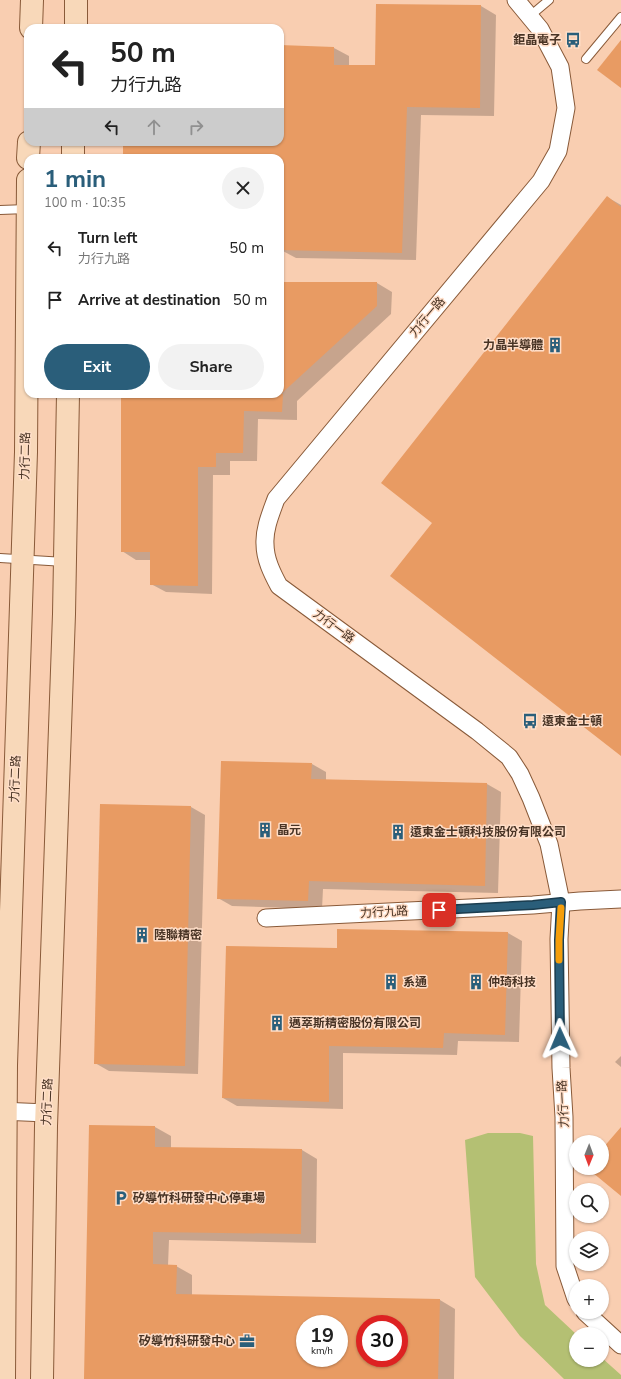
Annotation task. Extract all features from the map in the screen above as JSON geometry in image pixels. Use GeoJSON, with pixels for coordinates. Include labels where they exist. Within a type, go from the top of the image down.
{"type":"FeatureCollection","features":[{"type":"Feature","properties":{"kind":"street"},"geometry":{"type":"LineString","coordinates":[[31,24],[32,0]]}},
{"type":"Feature","properties":{"kind":"street"},"geometry":{"type":"LineString","coordinates":[[76,0],[76,24]]}},
{"type":"Feature","properties":{"kind":"street","name":"力行一路"},"geometry":{"type":"LineString","coordinates":[[516,0],[540,29],[560,67],[566,108],[558,151],[541,181],[276,499],[268,521],[265,544],[270,567],[279,586],[470,726],[509,757],[520,774],[549,844],[561,902],[559,940],[561,1068],[564,1116],[565,1266],[569,1279]]}},
{"type":"Feature","properties":{"kind":"street","name":"力行二路"},"geometry":{"type":"LineString","coordinates":[[4,1379],[3,1111],[6,1065],[26,452],[26,398]]}},
{"type":"Feature","properties":{"kind":"street","name":"力行二路"},"geometry":{"type":"LineString","coordinates":[[42,1379],[47,1113],[65,562],[68,398]]}},
{"type":"Feature","properties":{"kind":"street","name":"力行九路"},"geometry":{"type":"LineString","coordinates":[[266,918],[621,900]]}},
{"type":"Feature","properties":{"kind":"street"},"geometry":{"type":"LineString","coordinates":[[3,1111],[47,1113]]}},
{"type":"Feature","properties":{"kind":"street"},"geometry":{"type":"LineString","coordinates":[[593,1319],[621,1345]]}},
{"type":"Feature","properties":{"kind":"lane"},"geometry":{"type":"LineString","coordinates":[[530,16],[549,0]]}},
{"type":"Feature","properties":{"kind":"lane"},"geometry":{"type":"LineString","coordinates":[[586,59],[621,16]]}},
{"type":"Feature","properties":{"kind":"lane"},"geometry":{"type":"LineString","coordinates":[[0,210],[24,208]]}},
{"type":"Feature","properties":{"kind":"lane"},"geometry":{"type":"LineString","coordinates":[[0,558],[65,562]]}},
{"type":"Feature","properties":{"kind":"green space"},"geometry":{"type":"Polygon","coordinates":[[[488,1133],[520,1133],[533,1136],[536,1264],[545,1305],[569,1327],[569,1367],[609,1367],[609,1364],[621,1375],[621,1379],[564,1379],[520,1336],[475,1277],[465,1140],[488,1133]]]}},
{"type":"Feature","properties":{"kind":"building"},"geometry":{"type":"Polygon","coordinates":[[[376,4],[481,5],[480,108],[407,107],[402,253],[284,250],[284,154],[123,154],[123,146],[284,146],[284,45],[334,47],[334,65],[375,65],[376,4]]]}},
{"type":"Feature","properties":{"kind":"building"},"geometry":{"type":"Polygon","coordinates":[[[621,40],[621,88],[597,70],[621,40]]]}},
{"type":"Feature","properties":{"kind":"building","name":"力晶半導體"},"geometry":{"type":"Polygon","coordinates":[[[607,196],[621,207],[621,756],[390,576],[432,523],[381,483],[607,196]]]}},
{"type":"Feature","properties":{"kind":"building"},"geometry":{"type":"Polygon","coordinates":[[[284,282],[377,282],[377,306],[284,391],[284,282]]]}},
{"type":"Feature","properties":{"kind":"building"},"geometry":{"type":"Polygon","coordinates":[[[121,398],[283,398],[282,412],[244,411],[243,453],[216,453],[216,467],[198,467],[198,586],[150,585],[150,552],[121,552],[121,398]]]}},
{"type":"Feature","properties":{"kind":"building"},"geometry":{"type":"Polygon","coordinates":[[[221,761],[312,763],[311,779],[487,783],[485,886],[309,881],[308,901],[217,899],[221,761]]]}},
{"type":"Feature","properties":{"kind":"building","name":"陸聯精密"},"geometry":{"type":"Polygon","coordinates":[[[100,804],[191,806],[185,1066],[94,1064],[100,804]]]}},
{"type":"Feature","properties":{"kind":"building"},"geometry":{"type":"Polygon","coordinates":[[[337,929],[508,932],[505,1035],[444,1033],[443,1048],[329,1046],[329,1102],[222,1098],[226,946],[337,948],[337,929]]]}},
{"type":"Feature","properties":{"kind":"building"},"geometry":{"type":"Polygon","coordinates":[[[89,1125],[155,1126],[155,1147],[302,1149],[301,1234],[153,1232],[153,1264],[177,1265],[176,1294],[440,1299],[438,1379],[84,1379],[89,1125]]]}},
{"type":"Feature","properties":{"kind":"building"},"geometry":{"type":"Polygon","coordinates":[[[621,1127],[621,1196],[609,1186],[609,1183],[605,1183],[596,1175],[609,1175],[609,1141],[621,1127]]]}},
{"type":"Feature","properties":{"kind":"slow traffic"},"geometry":{"type":"LineString","coordinates":[[559,960],[561,908]]}},
{"type":"Feature","properties":{"kind":"place","name":"鉅晶電子"},"geometry":{"type":"Point","coordinates":[573,40]}},
{"type":"Feature","properties":{"kind":"place","name":"力晶半導體"},"geometry":{"type":"Point","coordinates":[555,345]}},
{"type":"Feature","properties":{"kind":"place","name":"遠東金士頓"},"geometry":{"type":"Point","coordinates":[530,721]}},
{"type":"Feature","properties":{"kind":"place","name":"晶元"},"geometry":{"type":"Point","coordinates":[265,830]}},
{"type":"Feature","properties":{"kind":"place","name":"遠東金士頓科技股份有限公司"},"geometry":{"type":"Point","coordinates":[398,832]}},
{"type":"Feature","properties":{"kind":"place","name":"陸聯精密"},"geometry":{"type":"Point","coordinates":[142,935]}},
{"type":"Feature","properties":{"kind":"place","name":"系通"},"geometry":{"type":"Point","coordinates":[391,982]}},
{"type":"Feature","properties":{"kind":"place","name":"仲琦科技"},"geometry":{"type":"Point","coordinates":[476,982]}},
{"type":"Feature","properties":{"kind":"place","name":"邁萃斯精密股份有限公司"},"geometry":{"type":"Point","coordinates":[277,1023]}},
{"type":"Feature","properties":{"kind":"place","name":"矽導竹科研發中心停車場"},"geometry":{"type":"Point","coordinates":[121,1198]}},
{"type":"Feature","properties":{"kind":"place","name":"矽導竹科研發中心"},"geometry":{"type":"Point","coordinates":[247,1341]}},
{"type":"Feature","properties":{"kind":"route"},"geometry":{"type":"LineString","coordinates":[[439,910],[561,902],[559,940],[560,1039]]}}]}
